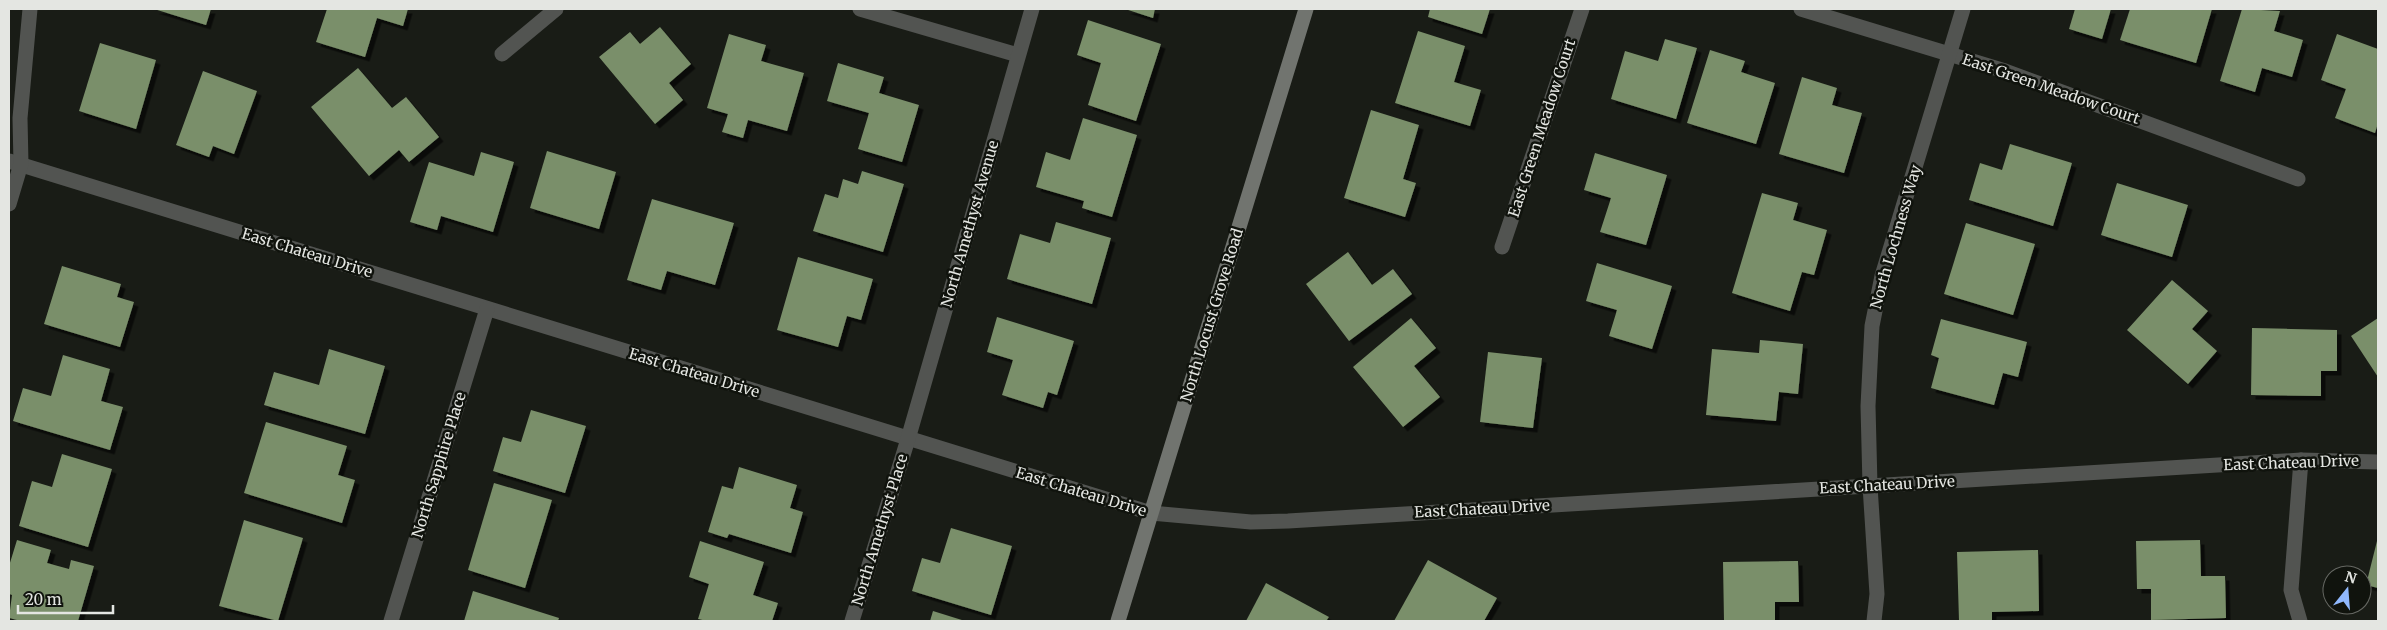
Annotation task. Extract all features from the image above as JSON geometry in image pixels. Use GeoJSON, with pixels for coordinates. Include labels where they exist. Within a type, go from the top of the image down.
{"type":"FeatureCollection","features":[{"type":"Feature","properties":{"kind":"main road","name":"North Locust Grove Road"},"geometry":{"type":"LineString","coordinates":[[1118,621],[1306,9]]}},
{"type":"Feature","properties":{"kind":"street"},"geometry":{"type":"LineString","coordinates":[[9,204],[20,118],[30,9]]}},
{"type":"Feature","properties":{"kind":"street"},"geometry":{"type":"LineString","coordinates":[[502,54],[556,9]]}},
{"type":"Feature","properties":{"kind":"street"},"geometry":{"type":"LineString","coordinates":[[860,9],[1018,55]]}},
{"type":"Feature","properties":{"kind":"street","name":"North Amethyst Avenue"},"geometry":{"type":"LineString","coordinates":[[908,439],[1032,9]]}},
{"type":"Feature","properties":{"kind":"street","name":"East Green Meadow Court"},"geometry":{"type":"LineString","coordinates":[[1502,247],[1582,9]]}},
{"type":"Feature","properties":{"kind":"street","name":"East Green Meadow Court"},"geometry":{"type":"LineString","coordinates":[[1801,9],[2005,71],[2298,179]]}},
{"type":"Feature","properties":{"kind":"street","name":"North Lochness Way"},"geometry":{"type":"LineString","coordinates":[[1874,621],[1877,594],[1870,486],[1868,406],[1872,326],[1882,276],[1963,9]]}},
{"type":"Feature","properties":{"kind":"street","name":"East Chateau Drive"},"geometry":{"type":"LineString","coordinates":[[15,163],[1150,513],[1252,522],[1288,521],[2301,460],[2378,462]]}},
{"type":"Feature","properties":{"kind":"street","name":"North Sapphire Place"},"geometry":{"type":"LineString","coordinates":[[390,621],[487,309]]}},
{"type":"Feature","properties":{"kind":"street","name":"North Amethyst Place"},"geometry":{"type":"LineString","coordinates":[[852,621],[908,439]]}},
{"type":"Feature","properties":{"kind":"street"},"geometry":{"type":"LineString","coordinates":[[2300,621],[2291,590],[2301,460]]}},
{"type":"Feature","properties":{"kind":"building"},"geometry":{"type":"Polygon","coordinates":[[[154,9],[211,9],[206,25],[154,9]]]}},
{"type":"Feature","properties":{"kind":"building"},"geometry":{"type":"Polygon","coordinates":[[[327,9],[408,9],[403,26],[377,18],[365,57],[316,42],[327,9]]]}},
{"type":"Feature","properties":{"kind":"building"},"geometry":{"type":"Polygon","coordinates":[[[1125,9],[1155,9],[1153,18],[1125,9]]]}},
{"type":"Feature","properties":{"kind":"building"},"geometry":{"type":"Polygon","coordinates":[[[1430,9],[1490,9],[1482,34],[1428,17],[1430,9]]]}},
{"type":"Feature","properties":{"kind":"building"},"geometry":{"type":"Polygon","coordinates":[[[2075,9],[2111,9],[2102,39],[2069,29],[2075,9]]]}},
{"type":"Feature","properties":{"kind":"building"},"geometry":{"type":"Polygon","coordinates":[[[2130,9],[2212,9],[2196,63],[2120,40],[2130,9]]]}},
{"type":"Feature","properties":{"kind":"building"},"geometry":{"type":"Polygon","coordinates":[[[2242,9],[2280,11],[2274,31],[2303,40],[2292,77],[2262,68],[2255,92],[2220,81],[2242,9]]]}},
{"type":"Feature","properties":{"kind":"building"},"geometry":{"type":"Polygon","coordinates":[[[1088,20],[1161,44],[1136,121],[1088,105],[1101,63],[1077,55],[1088,20]]]}},
{"type":"Feature","properties":{"kind":"building"},"geometry":{"type":"Polygon","coordinates":[[[660,27],[691,64],[669,83],[683,100],[655,124],[599,57],[630,32],[640,44],[660,27]]]}},
{"type":"Feature","properties":{"kind":"building"},"geometry":{"type":"Polygon","coordinates":[[[1418,31],[1465,46],[1454,82],[1481,90],[1470,126],[1395,103],[1418,31]]]}},
{"type":"Feature","properties":{"kind":"building"},"geometry":{"type":"Polygon","coordinates":[[[729,34],[766,45],[761,61],[804,73],[787,131],[748,120],[743,138],[722,132],[728,114],[707,108],[729,34]]]}},
{"type":"Feature","properties":{"kind":"building"},"geometry":{"type":"Polygon","coordinates":[[[2337,34],[2378,49],[2378,123],[2375,133],[2335,118],[2346,89],[2321,80],[2337,34]]]}},
{"type":"Feature","properties":{"kind":"building"},"geometry":{"type":"Polygon","coordinates":[[[1665,39],[1697,48],[1676,119],[1611,99],[1625,51],[1658,61],[1665,39]]]}},
{"type":"Feature","properties":{"kind":"building"},"geometry":{"type":"Polygon","coordinates":[[[100,43],[156,60],[136,129],[79,111],[100,43]]]}},
{"type":"Feature","properties":{"kind":"building"},"geometry":{"type":"Polygon","coordinates":[[[1710,50],[1745,61],[1741,72],[1775,83],[1756,144],[1687,123],[1710,50]]]}},
{"type":"Feature","properties":{"kind":"building"},"geometry":{"type":"Polygon","coordinates":[[[838,63],[884,77],[879,93],[919,105],[902,162],[858,149],[869,113],[827,101],[838,63]]]}},
{"type":"Feature","properties":{"kind":"building"},"geometry":{"type":"Polygon","coordinates":[[[358,68],[392,108],[406,97],[439,137],[409,162],[399,150],[369,176],[311,107],[358,68]]]}},
{"type":"Feature","properties":{"kind":"building"},"geometry":{"type":"Polygon","coordinates":[[[203,71],[257,91],[234,154],[213,146],[209,157],[176,145],[203,71]]]}},
{"type":"Feature","properties":{"kind":"building"},"geometry":{"type":"Polygon","coordinates":[[[1802,77],[1837,88],[1832,105],[1862,113],[1844,173],[1779,154],[1802,77]]]}},
{"type":"Feature","properties":{"kind":"building"},"geometry":{"type":"Polygon","coordinates":[[[1371,110],[1419,125],[1403,179],[1416,183],[1405,217],[1344,198],[1371,110]]]}},
{"type":"Feature","properties":{"kind":"building"},"geometry":{"type":"Polygon","coordinates":[[[1083,118],[1137,135],[1112,217],[1082,208],[1084,201],[1036,187],[1046,152],[1070,160],[1083,118]]]}},
{"type":"Feature","properties":{"kind":"building"},"geometry":{"type":"Polygon","coordinates":[[[2010,144],[2072,163],[2053,226],[1969,200],[1980,163],[2002,170],[2010,144]]]}},
{"type":"Feature","properties":{"kind":"building"},"geometry":{"type":"Polygon","coordinates":[[[547,151],[616,172],[599,229],[530,208],[547,151]]]}},
{"type":"Feature","properties":{"kind":"building"},"geometry":{"type":"Polygon","coordinates":[[[481,152],[514,162],[493,232],[441,216],[437,230],[410,222],[429,162],[474,176],[481,152]]]}},
{"type":"Feature","properties":{"kind":"building"},"geometry":{"type":"Polygon","coordinates":[[[1595,153],[1667,175],[1646,245],[1600,232],[1611,198],[1584,190],[1595,153]]]}},
{"type":"Feature","properties":{"kind":"building"},"geometry":{"type":"Polygon","coordinates":[[[862,171],[904,184],[883,252],[813,231],[825,194],[838,198],[843,179],[858,184],[862,171]]]}},
{"type":"Feature","properties":{"kind":"building"},"geometry":{"type":"Polygon","coordinates":[[[2117,183],[2188,205],[2172,257],[2101,235],[2117,183]]]}},
{"type":"Feature","properties":{"kind":"building"},"geometry":{"type":"Polygon","coordinates":[[[1762,193],[1798,203],[1793,220],[1827,230],[1814,275],[1802,272],[1790,311],[1732,293],[1762,193]]]}},
{"type":"Feature","properties":{"kind":"building"},"geometry":{"type":"Polygon","coordinates":[[[652,199],[734,223],[715,285],[667,271],[661,290],[627,280],[652,199]]]}},
{"type":"Feature","properties":{"kind":"building"},"geometry":{"type":"Polygon","coordinates":[[[1056,222],[1111,238],[1092,304],[1007,279],[1020,234],[1050,243],[1056,222]]]}},
{"type":"Feature","properties":{"kind":"building"},"geometry":{"type":"Polygon","coordinates":[[[1966,223],[2035,244],[2013,315],[1944,294],[1966,223]]]}},
{"type":"Feature","properties":{"kind":"building"},"geometry":{"type":"Polygon","coordinates":[[[1348,252],[1372,285],[1393,269],[1412,294],[1349,341],[1306,284],[1348,252]]]}},
{"type":"Feature","properties":{"kind":"building"},"geometry":{"type":"Polygon","coordinates":[[[798,257],[873,279],[861,320],[847,316],[838,347],[777,330],[798,257]]]}},
{"type":"Feature","properties":{"kind":"building"},"geometry":{"type":"Polygon","coordinates":[[[1597,263],[1672,286],[1652,349],[1609,336],[1617,310],[1586,301],[1597,263]]]}},
{"type":"Feature","properties":{"kind":"building"},"geometry":{"type":"Polygon","coordinates":[[[62,266],[121,284],[117,297],[134,302],[120,347],[44,324],[62,266]]]}},
{"type":"Feature","properties":{"kind":"building"},"geometry":{"type":"Polygon","coordinates":[[[2172,280],[2208,311],[2192,329],[2217,351],[2188,384],[2127,330],[2172,280]]]}},
{"type":"Feature","properties":{"kind":"building"},"geometry":{"type":"Polygon","coordinates":[[[997,317],[1074,341],[1057,395],[1048,392],[1043,408],[1002,395],[1013,360],[987,352],[997,317]]]}},
{"type":"Feature","properties":{"kind":"building"},"geometry":{"type":"Polygon","coordinates":[[[1411,318],[1436,348],[1414,366],[1440,397],[1403,427],[1353,367],[1411,318]]]}},
{"type":"Feature","properties":{"kind":"building"},"geometry":{"type":"Polygon","coordinates":[[[2378,318],[2378,377],[2351,336],[2378,318]]]}},
{"type":"Feature","properties":{"kind":"building"},"geometry":{"type":"Polygon","coordinates":[[[1941,319],[2027,342],[2018,377],[2003,373],[1994,405],[1931,388],[1939,358],[1931,355],[1941,319]]]}},
{"type":"Feature","properties":{"kind":"building"},"geometry":{"type":"Polygon","coordinates":[[[2252,328],[2337,330],[2337,371],[2321,371],[2321,396],[2251,395],[2252,328]]]}},
{"type":"Feature","properties":{"kind":"building"},"geometry":{"type":"Polygon","coordinates":[[[1760,340],[1803,344],[1798,394],[1779,392],[1776,421],[1706,415],[1712,349],[1759,353],[1760,340]]]}},
{"type":"Feature","properties":{"kind":"building"},"geometry":{"type":"Polygon","coordinates":[[[329,349],[385,366],[365,434],[264,405],[274,372],[319,385],[329,349]]]}},
{"type":"Feature","properties":{"kind":"building"},"geometry":{"type":"Polygon","coordinates":[[[1488,352],[1542,358],[1533,428],[1480,422],[1488,352]]]}},
{"type":"Feature","properties":{"kind":"building"},"geometry":{"type":"Polygon","coordinates":[[[63,355],[110,369],[101,401],[123,407],[110,450],[13,421],[23,388],[51,396],[63,355]]]}},
{"type":"Feature","properties":{"kind":"building"},"geometry":{"type":"Polygon","coordinates":[[[531,410],[586,426],[565,493],[493,471],[503,437],[521,442],[531,410]]]}},
{"type":"Feature","properties":{"kind":"building"},"geometry":{"type":"Polygon","coordinates":[[[266,422],[347,446],[338,475],[355,480],[342,523],[244,493],[266,422]]]}},
{"type":"Feature","properties":{"kind":"building"},"geometry":{"type":"Polygon","coordinates":[[[62,454],[112,469],[88,547],[19,526],[32,481],[52,487],[62,454]]]}},
{"type":"Feature","properties":{"kind":"building"},"geometry":{"type":"Polygon","coordinates":[[[739,467],[797,485],[790,508],[803,512],[791,553],[729,534],[727,538],[708,532],[722,486],[733,489],[739,467]]]}},
{"type":"Feature","properties":{"kind":"building"},"geometry":{"type":"Polygon","coordinates":[[[494,483],[552,500],[525,588],[468,570],[494,483]]]}},
{"type":"Feature","properties":{"kind":"building"},"geometry":{"type":"Polygon","coordinates":[[[244,520],[303,538],[278,621],[219,606],[244,520]]]}},
{"type":"Feature","properties":{"kind":"building"},"geometry":{"type":"Polygon","coordinates":[[[951,528],[1012,546],[991,615],[912,591],[922,558],[940,563],[951,528]]]}},
{"type":"Feature","properties":{"kind":"building"},"geometry":{"type":"Polygon","coordinates":[[[2378,537],[2378,588],[2372,586],[2371,565],[2378,537]]]}},
{"type":"Feature","properties":{"kind":"building"},"geometry":{"type":"Polygon","coordinates":[[[17,540],[51,550],[47,563],[69,569],[71,560],[94,566],[78,621],[21,621],[9,618],[12,595],[9,594],[9,566],[17,540]]]}},
{"type":"Feature","properties":{"kind":"building"},"geometry":{"type":"Polygon","coordinates":[[[2200,540],[2201,576],[2225,576],[2226,618],[2151,620],[2151,589],[2137,589],[2136,541],[2200,540]]]}},
{"type":"Feature","properties":{"kind":"building"},"geometry":{"type":"Polygon","coordinates":[[[700,541],[764,562],[753,595],[778,603],[772,621],[707,621],[698,619],[709,584],[689,577],[700,541]]]}},
{"type":"Feature","properties":{"kind":"building"},"geometry":{"type":"Polygon","coordinates":[[[2038,550],[2039,611],[1992,612],[1992,621],[1959,621],[1957,552],[2038,550]]]}},
{"type":"Feature","properties":{"kind":"building"},"geometry":{"type":"Polygon","coordinates":[[[1428,560],[1497,598],[1484,621],[1394,621],[1428,560]]]}},
{"type":"Feature","properties":{"kind":"building"},"geometry":{"type":"Polygon","coordinates":[[[1798,561],[1799,602],[1775,602],[1775,621],[1724,621],[1723,562],[1798,561]]]}},
{"type":"Feature","properties":{"kind":"building"},"geometry":{"type":"Polygon","coordinates":[[[1266,583],[1329,617],[1326,621],[1246,621],[1266,583]]]}},
{"type":"Feature","properties":{"kind":"building"},"geometry":{"type":"Polygon","coordinates":[[[473,591],[559,618],[558,621],[464,621],[473,591]]]}},
{"type":"Feature","properties":{"kind":"building"},"geometry":{"type":"Polygon","coordinates":[[[933,611],[965,621],[930,621],[933,611]]]}}]}
